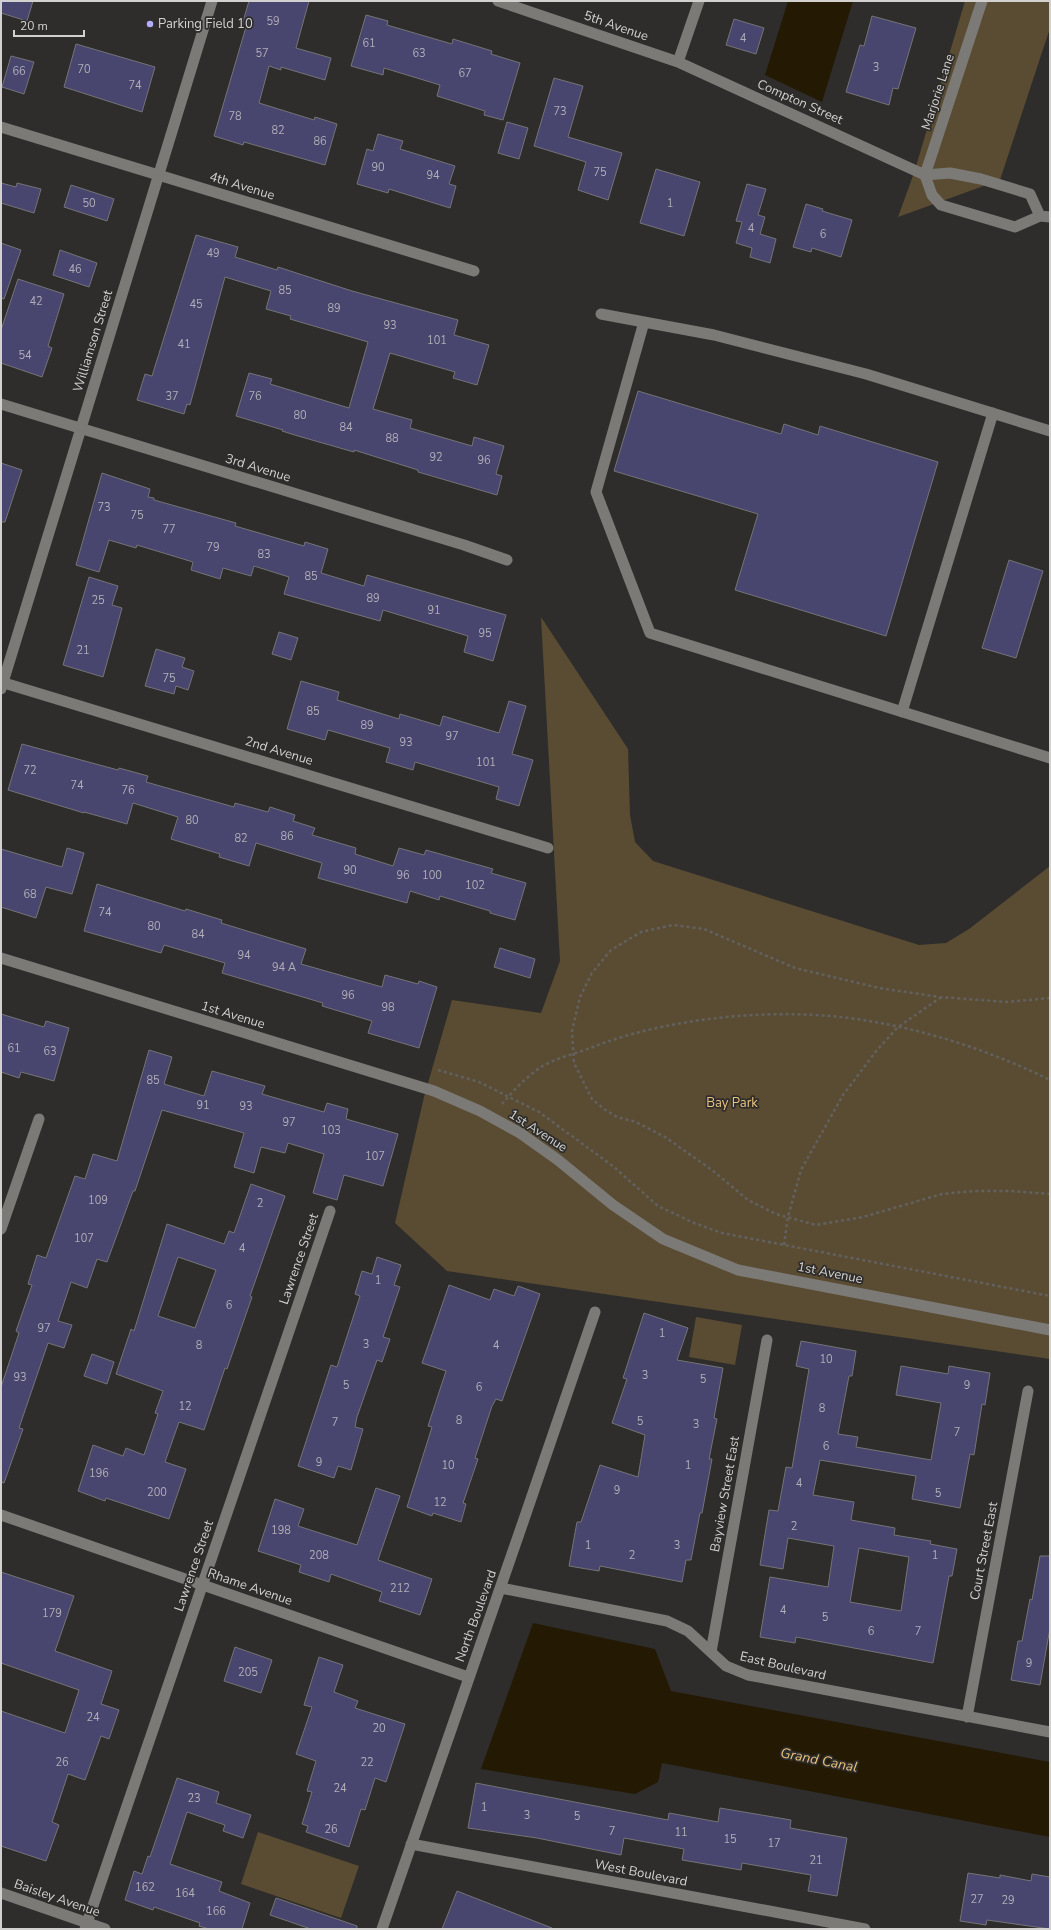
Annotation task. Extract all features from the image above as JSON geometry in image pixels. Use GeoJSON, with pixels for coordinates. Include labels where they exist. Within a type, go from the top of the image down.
{"type":"FeatureCollection","features":[{"type":"Feature","properties":{"kind":"street","name":"Williamson Street"},"geometry":{"type":"LineString","coordinates":[[2,684],[212,1]]}},
{"type":"Feature","properties":{"kind":"street","name":"5th Avenue"},"geometry":{"type":"LineString","coordinates":[[498,1],[678,62]]}},
{"type":"Feature","properties":{"kind":"street"},"geometry":{"type":"LineString","coordinates":[[678,62],[699,1]]}},
{"type":"Feature","properties":{"kind":"street","name":"Marjorie Lane"},"geometry":{"type":"LineString","coordinates":[[925,174],[982,1]]}},
{"type":"Feature","properties":{"kind":"street","name":"Compton Street"},"geometry":{"type":"LineString","coordinates":[[678,62],[925,174]]}},
{"type":"Feature","properties":{"kind":"street","name":"4th Avenue"},"geometry":{"type":"LineString","coordinates":[[1,127],[474,271]]}},
{"type":"Feature","properties":{"kind":"street"},"geometry":{"type":"LineString","coordinates":[[950,173],[981,178],[1030,194],[1045,216],[1015,227],[941,205],[932,195],[925,174],[950,173]]}},
{"type":"Feature","properties":{"kind":"street"},"geometry":{"type":"LineString","coordinates":[[601,314],[714,335],[866,374],[1050,431]]}},
{"type":"Feature","properties":{"kind":"street"},"geometry":{"type":"LineString","coordinates":[[644,322],[596,492],[650,633],[1050,758]]}},
{"type":"Feature","properties":{"kind":"street","name":"3rd Avenue"},"geometry":{"type":"LineString","coordinates":[[1,404],[464,545],[507,560]]}},
{"type":"Feature","properties":{"kind":"street"},"geometry":{"type":"LineString","coordinates":[[902,712],[993,413]]}},
{"type":"Feature","properties":{"kind":"street","name":"2nd Avenue"},"geometry":{"type":"LineString","coordinates":[[2,684],[548,848]]}},
{"type":"Feature","properties":{"kind":"street","name":"1st Avenue"},"geometry":{"type":"LineString","coordinates":[[1,958],[434,1091],[491,1117],[520,1133],[558,1160],[613,1205],[662,1239],[738,1270],[1050,1330]]}},
{"type":"Feature","properties":{"kind":"street"},"geometry":{"type":"LineString","coordinates":[[1,1229],[39,1119]]}},
{"type":"Feature","properties":{"kind":"street","name":"Lawrence Street"},"geometry":{"type":"LineString","coordinates":[[86,1926],[330,1211]]}},
{"type":"Feature","properties":{"kind":"street","name":"North Boulevard"},"geometry":{"type":"LineString","coordinates":[[382,1929],[468,1677],[501,1588],[595,1312]]}},
{"type":"Feature","properties":{"kind":"street","name":"Bayview Street East"},"geometry":{"type":"LineString","coordinates":[[711,1652],[767,1340]]}},
{"type":"Feature","properties":{"kind":"street","name":"Court Street East"},"geometry":{"type":"LineString","coordinates":[[967,1717],[1028,1391]]}},
{"type":"Feature","properties":{"kind":"street","name":"Rhame Avenue"},"geometry":{"type":"LineString","coordinates":[[1,1515],[468,1677]]}},
{"type":"Feature","properties":{"kind":"street","name":"East Boulevard"},"geometry":{"type":"LineString","coordinates":[[501,1588],[667,1621],[688,1631],[726,1666],[748,1675],[1050,1732]]}},
{"type":"Feature","properties":{"kind":"street","name":"West Boulevard"},"geometry":{"type":"LineString","coordinates":[[411,1844],[865,1929]]}},
{"type":"Feature","properties":{"kind":"street","name":"Baisley Avenue"},"geometry":{"type":"LineString","coordinates":[[1,1893],[86,1926],[104,1929]]}},
{"type":"Feature","properties":{"kind":"path"},"geometry":{"type":"LineString","coordinates":[[1050,998],[1007,1002],[940,997],[879,988],[794,968],[704,929],[673,926],[641,932],[610,950],[592,973],[580,997],[572,1031],[574,1063],[592,1099],[604,1110],[617,1117],[636,1122],[665,1137],[712,1170],[748,1200],[776,1214],[816,1225],[863,1217],[942,1194],[1003,1190],[1050,1194]]}},
{"type":"Feature","properties":{"kind":"path"},"geometry":{"type":"LineString","coordinates":[[784,1245],[788,1217],[801,1170],[843,1095],[877,1050],[898,1027],[940,997]]}},
{"type":"Feature","properties":{"kind":"path"},"geometry":{"type":"LineString","coordinates":[[491,1117],[516,1087],[542,1067],[627,1034],[678,1023],[750,1015],[818,1015],[875,1022],[932,1035],[1014,1062],[1050,1080]]}},
{"type":"Feature","properties":{"kind":"path"},"geometry":{"type":"LineString","coordinates":[[438,1070],[479,1082],[539,1112],[614,1167],[658,1206],[694,1224],[722,1233],[1050,1296]]}},
{"type":"Feature","properties":{"kind":"green space"},"geometry":{"type":"Polygon","coordinates":[[[965,1],[1050,1],[1050,28],[1000,180],[898,217],[914,173],[965,1]]]}},
{"type":"Feature","properties":{"kind":"green space","name":"Bay Park"},"geometry":{"type":"Polygon","coordinates":[[[541,617],[628,749],[630,815],[635,842],[653,861],[919,945],[946,943],[969,929],[1050,866],[1050,1359],[447,1271],[395,1223],[424,1097],[452,1000],[541,1013],[560,961],[541,617]]]}},
{"type":"Feature","properties":{"kind":"green space"},"geometry":{"type":"Polygon","coordinates":[[[696,1317],[742,1325],[735,1365],[689,1357],[696,1317]]]}},
{"type":"Feature","properties":{"kind":"green space"},"geometry":{"type":"Polygon","coordinates":[[[258,1832],[359,1866],[341,1918],[241,1884],[258,1832]]]}},
{"type":"Feature","properties":{"kind":"water"},"geometry":{"type":"Polygon","coordinates":[[[788,1],[853,1],[822,102],[765,75],[788,1]]]}},
{"type":"Feature","properties":{"kind":"water","name":"Grand Canal"},"geometry":{"type":"Polygon","coordinates":[[[533,1623],[655,1649],[671,1691],[1050,1762],[1050,1837],[662,1763],[658,1782],[635,1794],[481,1769],[533,1623]]]}},
{"type":"Feature","properties":{"kind":"building"},"geometry":{"type":"Polygon","coordinates":[[[1,1],[33,1],[27,21],[1,13],[1,1]]]}},
{"type":"Feature","properties":{"kind":"building"},"geometry":{"type":"Polygon","coordinates":[[[249,1],[309,1],[296,48],[331,58],[325,80],[281,67],[281,70],[269,66],[259,103],[314,120],[315,117],[337,124],[325,165],[244,142],[243,145],[214,136],[246,27],[242,25],[249,1]]]}},
{"type":"Feature","properties":{"kind":"building"},"geometry":{"type":"Polygon","coordinates":[[[366,15],[388,21],[387,25],[452,44],[453,39],[492,51],[491,54],[520,63],[503,120],[484,115],[485,111],[437,96],[440,85],[384,68],[383,75],[351,66],[366,15]]]}},
{"type":"Feature","properties":{"kind":"building"},"geometry":{"type":"Polygon","coordinates":[[[872,16],[916,28],[898,89],[893,88],[889,105],[846,92],[860,45],[864,46],[872,16]]]}},
{"type":"Feature","properties":{"kind":"building"},"geometry":{"type":"Polygon","coordinates":[[[734,19],[764,28],[756,54],[726,45],[734,19]]]}},
{"type":"Feature","properties":{"kind":"building"},"geometry":{"type":"Polygon","coordinates":[[[76,44],[155,67],[142,112],[64,87],[76,44]]]}},
{"type":"Feature","properties":{"kind":"building"},"geometry":{"type":"Polygon","coordinates":[[[11,56],[34,62],[24,94],[2,87],[11,56]]]}},
{"type":"Feature","properties":{"kind":"building"},"geometry":{"type":"Polygon","coordinates":[[[554,78],[583,86],[568,137],[622,153],[608,200],[578,190],[586,162],[534,146],[554,78]]]}},
{"type":"Feature","properties":{"kind":"building"},"geometry":{"type":"Polygon","coordinates":[[[507,122],[528,128],[519,159],[498,153],[507,122]]]}},
{"type":"Feature","properties":{"kind":"building"},"geometry":{"type":"Polygon","coordinates":[[[378,134],[403,141],[400,149],[455,166],[449,184],[456,186],[450,208],[389,189],[388,193],[357,184],[367,149],[373,151],[378,134]]]}},
{"type":"Feature","properties":{"kind":"building"},"geometry":{"type":"Polygon","coordinates":[[[656,169],[700,182],[684,236],[640,223],[656,169]]]}},
{"type":"Feature","properties":{"kind":"building"},"geometry":{"type":"Polygon","coordinates":[[[1,183],[16,187],[17,183],[41,189],[34,213],[1,203],[1,183]]]}},
{"type":"Feature","properties":{"kind":"building"},"geometry":{"type":"Polygon","coordinates":[[[747,184],[766,189],[758,215],[765,217],[760,234],[776,239],[770,263],[750,257],[752,248],[736,243],[742,222],[736,221],[747,184]]]}},
{"type":"Feature","properties":{"kind":"building"},"geometry":{"type":"Polygon","coordinates":[[[71,185],[114,199],[107,221],[64,207],[71,185]]]}},
{"type":"Feature","properties":{"kind":"building"},"geometry":{"type":"Polygon","coordinates":[[[806,204],[823,209],[822,211],[852,220],[841,257],[812,248],[811,252],[793,247],[806,204]]]}},
{"type":"Feature","properties":{"kind":"building"},"geometry":{"type":"Polygon","coordinates":[[[196,235],[238,247],[235,257],[277,270],[278,267],[352,291],[458,320],[454,335],[489,345],[477,385],[453,378],[455,372],[390,353],[373,409],[412,420],[410,428],[472,446],[474,437],[504,446],[496,474],[502,476],[497,495],[418,472],[418,470],[354,450],[354,452],[298,436],[236,416],[249,373],[272,379],[270,384],[349,408],[368,342],[290,319],[291,316],[266,309],[271,291],[225,277],[190,405],[187,404],[184,414],[137,400],[145,374],[152,376],[196,235]]]}},
{"type":"Feature","properties":{"kind":"building"},"geometry":{"type":"Polygon","coordinates":[[[1,243],[21,250],[4,299],[1,298],[1,243]]]}},
{"type":"Feature","properties":{"kind":"building"},"geometry":{"type":"Polygon","coordinates":[[[60,250],[97,263],[89,287],[53,275],[60,250]]]}},
{"type":"Feature","properties":{"kind":"building"},"geometry":{"type":"Polygon","coordinates":[[[18,279],[64,294],[48,346],[52,348],[42,377],[1,363],[1,330],[18,279]]]}},
{"type":"Feature","properties":{"kind":"building"},"geometry":{"type":"Polygon","coordinates":[[[638,391],[781,434],[784,424],[818,435],[820,426],[938,462],[886,636],[735,590],[758,514],[614,471],[638,391]]]}},
{"type":"Feature","properties":{"kind":"building"},"geometry":{"type":"Polygon","coordinates":[[[1,463],[22,470],[5,522],[1,522],[1,463]]]}},
{"type":"Feature","properties":{"kind":"building"},"geometry":{"type":"Polygon","coordinates":[[[102,473],[150,489],[148,497],[154,498],[154,500],[236,523],[235,526],[304,546],[305,542],[328,549],[321,573],[364,586],[367,575],[506,615],[493,661],[464,652],[468,636],[383,610],[380,621],[284,594],[289,577],[254,566],[251,576],[223,568],[220,579],[191,570],[193,562],[137,545],[136,548],[109,540],[99,572],[76,565],[102,473]]]}},
{"type":"Feature","properties":{"kind":"building"},"geometry":{"type":"Polygon","coordinates":[[[1009,560],[1043,571],[1016,658],[982,648],[1009,560]]]}},
{"type":"Feature","properties":{"kind":"building"},"geometry":{"type":"Polygon","coordinates":[[[89,577],[118,586],[112,605],[122,608],[103,677],[63,665],[89,577]]]}},
{"type":"Feature","properties":{"kind":"building"},"geometry":{"type":"Polygon","coordinates":[[[279,632],[298,638],[291,660],[272,654],[279,632]]]}},
{"type":"Feature","properties":{"kind":"building"},"geometry":{"type":"Polygon","coordinates":[[[156,649],[185,658],[182,667],[194,671],[188,690],[176,686],[174,694],[145,686],[156,649]]]}},
{"type":"Feature","properties":{"kind":"building"},"geometry":{"type":"Polygon","coordinates":[[[301,681],[339,692],[337,700],[399,719],[400,714],[440,726],[443,716],[499,733],[509,701],[526,706],[512,754],[533,760],[519,806],[496,799],[499,787],[415,762],[413,770],[386,762],[390,748],[328,730],[325,740],[287,729],[301,681]]]}},
{"type":"Feature","properties":{"kind":"building"},"geometry":{"type":"Polygon","coordinates":[[[22,744],[118,770],[119,768],[148,776],[146,782],[234,807],[235,803],[268,812],[270,807],[295,815],[293,821],[315,828],[312,835],[356,848],[355,854],[393,866],[399,848],[424,855],[426,850],[493,869],[491,873],[526,883],[515,920],[440,896],[439,900],[410,891],[407,903],[318,878],[322,863],[256,843],[249,866],[219,857],[220,854],[171,839],[178,817],[133,803],[127,824],[84,813],[8,790],[22,744]]]}},
{"type":"Feature","properties":{"kind":"building"},"geometry":{"type":"Polygon","coordinates":[[[67,848],[84,853],[72,894],[46,887],[36,918],[1,907],[1,849],[62,867],[67,848]]]}},
{"type":"Feature","properties":{"kind":"building"},"geometry":{"type":"Polygon","coordinates":[[[97,884],[185,911],[186,909],[222,920],[221,923],[306,949],[301,964],[382,987],[385,975],[418,984],[419,981],[437,987],[419,1048],[368,1033],[372,1021],[322,1006],[323,1003],[222,973],[225,963],[164,945],[161,953],[84,931],[97,884]]]}},
{"type":"Feature","properties":{"kind":"building"},"geometry":{"type":"Polygon","coordinates":[[[500,948],[535,959],[530,978],[494,967],[500,948]]]}},
{"type":"Feature","properties":{"kind":"building"},"geometry":{"type":"Polygon","coordinates":[[[1,1014],[44,1027],[46,1021],[69,1028],[54,1081],[21,1072],[19,1078],[1,1072],[1,1014]]]}},
{"type":"Feature","properties":{"kind":"building"},"geometry":{"type":"Polygon","coordinates":[[[149,1050],[172,1057],[164,1084],[204,1096],[212,1071],[265,1086],[262,1094],[324,1112],[327,1103],[348,1109],[346,1119],[398,1134],[383,1186],[344,1175],[337,1200],[313,1193],[324,1154],[288,1143],[285,1153],[261,1147],[254,1173],[234,1167],[244,1133],[162,1110],[135,1191],[133,1191],[107,1262],[97,1259],[87,1288],[71,1282],[58,1321],[72,1325],[64,1348],[48,1343],[19,1428],[23,1429],[4,1483],[1,1482],[1,1387],[19,1333],[16,1331],[32,1285],[28,1284],[37,1255],[46,1258],[75,1176],[85,1179],[93,1154],[117,1161],[149,1050]]]}},
{"type":"Feature","properties":{"kind":"building"},"geometry":{"type":"Polygon","coordinates":[[[251,1184],[285,1196],[250,1296],[252,1297],[227,1369],[225,1368],[204,1430],[179,1422],[165,1462],[186,1469],[169,1519],[106,1498],[105,1501],[78,1491],[93,1445],[123,1456],[126,1448],[144,1455],[158,1414],[155,1413],[163,1391],[116,1374],[131,1329],[134,1331],[167,1224],[224,1244],[229,1231],[234,1233],[251,1184]],[[178,1257],[158,1316],[195,1328],[216,1270],[178,1257]]]}},
{"type":"Feature","properties":{"kind":"building"},"geometry":{"type":"Polygon","coordinates":[[[377,1257],[401,1265],[394,1285],[400,1287],[383,1337],[390,1339],[382,1362],[377,1360],[357,1417],[355,1427],[363,1429],[351,1470],[338,1466],[334,1478],[298,1466],[331,1365],[337,1367],[360,1296],[355,1294],[362,1271],[372,1274],[377,1257]]]}},
{"type":"Feature","properties":{"kind":"building"},"geometry":{"type":"Polygon","coordinates":[[[449,1285],[490,1300],[494,1289],[514,1296],[518,1286],[540,1294],[502,1401],[496,1399],[492,1406],[475,1458],[478,1459],[463,1503],[466,1504],[461,1522],[433,1513],[432,1516],[407,1507],[432,1427],[428,1426],[446,1371],[422,1363],[449,1285]]]}},
{"type":"Feature","properties":{"kind":"building"},"geometry":{"type":"Polygon","coordinates":[[[644,1313],[688,1328],[677,1360],[723,1368],[714,1418],[717,1419],[709,1459],[712,1459],[702,1513],[700,1513],[691,1560],[686,1560],[682,1582],[600,1566],[599,1571],[569,1566],[577,1522],[581,1522],[600,1465],[638,1477],[645,1435],[612,1423],[627,1379],[623,1378],[644,1313]]]}},
{"type":"Feature","properties":{"kind":"building"},"geometry":{"type":"Polygon","coordinates":[[[801,1341],[856,1351],[852,1376],[849,1376],[838,1434],[858,1437],[856,1447],[931,1460],[941,1403],[896,1395],[901,1366],[948,1374],[949,1366],[990,1373],[985,1405],[982,1404],[974,1455],[970,1454],[960,1508],[912,1499],[916,1476],[820,1460],[813,1495],[854,1502],[851,1520],[895,1528],[894,1535],[931,1541],[930,1544],[957,1549],[952,1576],[949,1576],[933,1663],[796,1637],[795,1643],[760,1637],[770,1577],[828,1587],[834,1546],[788,1538],[783,1569],[760,1565],[769,1510],[778,1511],[786,1467],[792,1468],[809,1369],[796,1366],[801,1341]],[[859,1548],[850,1602],[901,1611],[909,1557],[859,1548]]]}},
{"type":"Feature","properties":{"kind":"building"},"geometry":{"type":"Polygon","coordinates":[[[92,1354],[114,1362],[107,1384],[84,1376],[92,1354]]]}},
{"type":"Feature","properties":{"kind":"building"},"geometry":{"type":"Polygon","coordinates":[[[376,1488],[400,1496],[378,1560],[432,1579],[420,1615],[379,1601],[382,1592],[331,1574],[329,1582],[299,1572],[301,1565],[258,1551],[275,1499],[304,1509],[298,1526],[357,1545],[376,1488]]]}},
{"type":"Feature","properties":{"kind":"building"},"geometry":{"type":"Polygon","coordinates":[[[1040,1556],[1050,1556],[1050,1628],[1040,1685],[1011,1680],[1018,1641],[1022,1641],[1030,1599],[1032,1600],[1040,1556]]]}},
{"type":"Feature","properties":{"kind":"building"},"geometry":{"type":"Polygon","coordinates":[[[1,1572],[74,1596],[55,1651],[112,1671],[101,1704],[119,1710],[109,1739],[101,1736],[85,1780],[68,1774],[52,1822],[59,1825],[46,1861],[1,1846],[1,1711],[65,1733],[79,1690],[1,1663],[1,1572]]]}},
{"type":"Feature","properties":{"kind":"building"},"geometry":{"type":"Polygon","coordinates":[[[235,1647],[272,1660],[261,1693],[224,1681],[235,1647]]]}},
{"type":"Feature","properties":{"kind":"building"},"geometry":{"type":"Polygon","coordinates":[[[319,1657],[343,1665],[334,1692],[358,1701],[355,1708],[405,1724],[386,1782],[375,1778],[365,1810],[361,1809],[349,1847],[306,1832],[308,1826],[302,1824],[312,1792],[307,1791],[316,1761],[296,1754],[312,1707],[304,1705],[319,1657]]]}},
{"type":"Feature","properties":{"kind":"building"},"geometry":{"type":"Polygon","coordinates":[[[177,1778],[219,1792],[216,1803],[251,1815],[243,1838],[223,1831],[225,1825],[187,1812],[170,1864],[222,1882],[219,1891],[250,1903],[242,1929],[209,1929],[199,1926],[200,1923],[154,1907],[153,1910],[125,1900],[134,1871],[142,1874],[148,1856],[150,1857],[177,1778]]]}},
{"type":"Feature","properties":{"kind":"building"},"geometry":{"type":"Polygon","coordinates":[[[476,1783],[668,1820],[669,1813],[718,1822],[720,1808],[791,1820],[790,1828],[847,1838],[837,1896],[808,1891],[811,1875],[742,1863],[741,1870],[682,1860],[684,1849],[624,1838],[621,1855],[537,1838],[468,1828],[476,1783]]]}},
{"type":"Feature","properties":{"kind":"building"},"geometry":{"type":"Polygon","coordinates":[[[968,1873],[1000,1878],[1000,1875],[1031,1881],[1032,1874],[1050,1877],[1050,1929],[987,1920],[986,1925],[960,1921],[968,1873]]]}},
{"type":"Feature","properties":{"kind":"building"},"geometry":{"type":"Polygon","coordinates":[[[457,1891],[552,1928],[442,1929],[457,1891]]]}},
{"type":"Feature","properties":{"kind":"building"},"geometry":{"type":"Polygon","coordinates":[[[276,1898],[357,1926],[357,1929],[311,1929],[270,1915],[276,1898]]]}},
{"type":"Feature","properties":{"kind":"place","name":"Parking Field 10"},"geometry":{"type":"Point","coordinates":[150,24]}}]}
